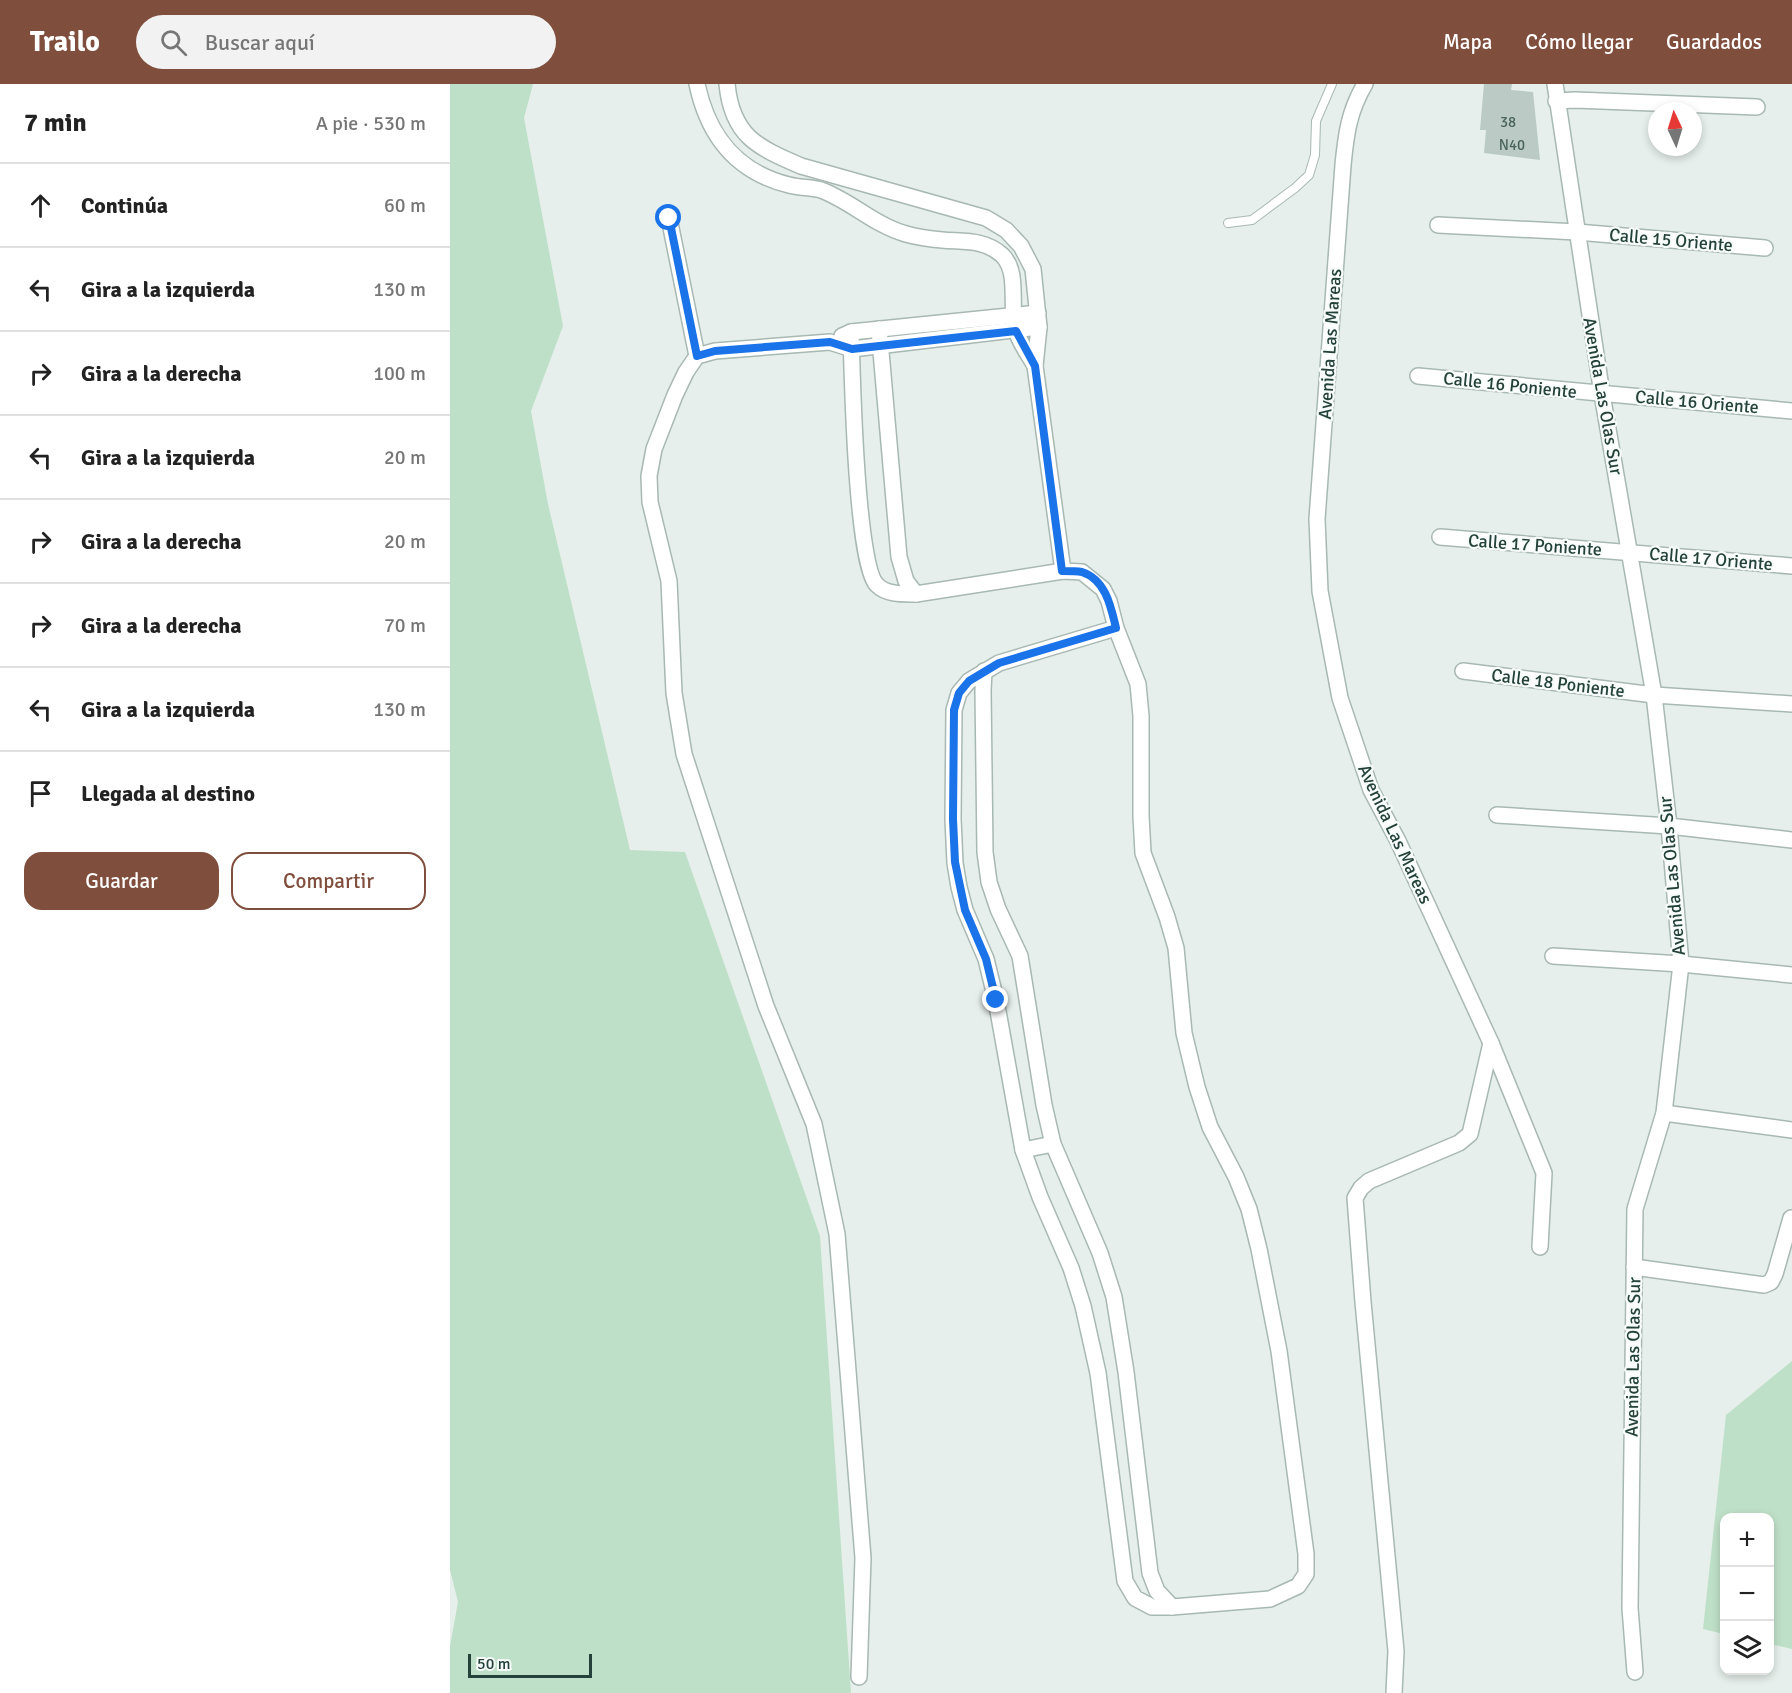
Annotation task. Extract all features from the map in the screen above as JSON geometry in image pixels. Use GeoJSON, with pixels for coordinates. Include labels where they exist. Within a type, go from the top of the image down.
{"type":"FeatureCollection","features":[{"type":"Feature","properties":{"kind":"street"},"geometry":{"type":"LineString","coordinates":[[697,84],[702,106],[712,130],[732,154],[758,174],[790,186],[820,190],[875,221],[905,233],[941,240],[972,240],[991,246],[1004,257],[1012,275],[1015,324],[1035,366]]}},
{"type":"Feature","properties":{"kind":"street"},"geometry":{"type":"LineString","coordinates":[[727,84],[728,100],[735,120],[750,140],[771,153],[801,166],[986,218],[1006,230],[1021,246],[1033,269],[1039,320],[1035,366],[1062,571]]}},
{"type":"Feature","properties":{"kind":"street","name":"Avenida Las Mareas"},"geometry":{"type":"LineString","coordinates":[[1365,84],[1347,123],[1343,165],[1317,519],[1320,591],[1340,698],[1371,790],[1398,841],[1491,1044],[1544,1173],[1540,1247]]}},
{"type":"Feature","properties":{"kind":"street","name":"Avenida Las Olas Sur"},"geometry":{"type":"LineString","coordinates":[[1555,84],[1602,394],[1654,694],[1681,964],[1664,1113],[1635,1209],[1630,1608],[1635,1672]]}},
{"type":"Feature","properties":{"kind":"street"},"geometry":{"type":"LineString","coordinates":[[1556,101],[1757,107]]}},
{"type":"Feature","properties":{"kind":"street"},"geometry":{"type":"LineString","coordinates":[[669,218],[697,356]]}},
{"type":"Feature","properties":{"kind":"street","name":"Calle 15 Oriente"},"geometry":{"type":"LineString","coordinates":[[1438,225],[1577,232],[1765,248]]}},
{"type":"Feature","properties":{"kind":"street"},"geometry":{"type":"LineString","coordinates":[[830,342],[852,349],[1039,320]]}},
{"type":"Feature","properties":{"kind":"street"},"geometry":{"type":"LineString","coordinates":[[859,1677],[863,1558],[837,1234],[814,1124],[766,1006],[684,754],[674,693],[669,581],[650,502],[649,476],[654,449],[675,395],[697,356],[715,351],[830,342],[851,332],[879,329],[1015,324]]}},
{"type":"Feature","properties":{"kind":"street"},"geometry":{"type":"LineString","coordinates":[[879,329],[899,557],[906,581],[916,594]]}},
{"type":"Feature","properties":{"kind":"street"},"geometry":{"type":"LineString","coordinates":[[851,332],[863,543],[868,571],[877,585],[895,593],[916,594],[1062,571],[1082,572],[1103,589],[1138,684],[1141,716],[1143,853],[1176,948],[1184,1033],[1197,1087],[1210,1127],[1236,1177],[1249,1209],[1279,1351],[1306,1554],[1306,1574],[1298,1586],[1270,1599],[1152,1607],[1135,1598],[1125,1581],[1098,1373],[1086,1317],[1071,1268],[1040,1197],[1023,1150],[996,1000],[986,959],[965,910],[955,862],[954,710],[959,693],[969,681],[999,663],[1116,628]]}},
{"type":"Feature","properties":{"kind":"street","name":"Calle 16 Poniente"},"geometry":{"type":"LineString","coordinates":[[1418,376],[1602,394]]}},
{"type":"Feature","properties":{"kind":"street","name":"Calle 16 Oriente"},"geometry":{"type":"LineString","coordinates":[[1602,394],[1792,411]]}},
{"type":"Feature","properties":{"kind":"street","name":"Calle 17 Poniente"},"geometry":{"type":"LineString","coordinates":[[1440,537],[1630,552]]}},
{"type":"Feature","properties":{"kind":"street","name":"Calle 17 Oriente"},"geometry":{"type":"LineString","coordinates":[[1630,552],[1792,566]]}},
{"type":"Feature","properties":{"kind":"street"},"geometry":{"type":"LineString","coordinates":[[984,671],[985,852],[988,882],[1020,956],[1044,1105],[1053,1144],[1100,1253],[1114,1297],[1126,1372],[1150,1572],[1157,1591],[1172,1607]]}},
{"type":"Feature","properties":{"kind":"street","name":"Calle 18 Poniente"},"geometry":{"type":"LineString","coordinates":[[1463,671],[1654,694],[1792,704]]}},
{"type":"Feature","properties":{"kind":"street"},"geometry":{"type":"LineString","coordinates":[[1497,815],[1669,826],[1792,840]]}},
{"type":"Feature","properties":{"kind":"street"},"geometry":{"type":"LineString","coordinates":[[1553,956],[1681,964],[1792,975]]}},
{"type":"Feature","properties":{"kind":"street"},"geometry":{"type":"LineString","coordinates":[[1394,1693],[1396,1651],[1355,1198],[1369,1181],[1459,1143],[1470,1134],[1491,1044]]}},
{"type":"Feature","properties":{"kind":"street"},"geometry":{"type":"LineString","coordinates":[[1664,1113],[1792,1130]]}},
{"type":"Feature","properties":{"kind":"street"},"geometry":{"type":"LineString","coordinates":[[1023,1150],[1053,1144]]}},
{"type":"Feature","properties":{"kind":"street"},"geometry":{"type":"LineString","coordinates":[[1634,1267],[1764,1285],[1771,1282],[1775,1274],[1791,1218]]}},
{"type":"Feature","properties":{"kind":"lane"},"geometry":{"type":"LineString","coordinates":[[1228,223],[1252,220],[1296,188],[1309,175],[1315,154],[1316,121],[1332,84]]}},
{"type":"Feature","properties":{"kind":"green space"},"geometry":{"type":"Polygon","coordinates":[[[450,84],[533,84],[524,118],[563,326],[531,411],[548,504],[630,850],[685,852],[820,1236],[851,1693],[450,1693],[450,1646],[458,1602],[450,1570],[450,84]]]}},
{"type":"Feature","properties":{"kind":"green space"},"geometry":{"type":"Polygon","coordinates":[[[1792,1361],[1792,1649],[1774,1645],[1774,1513],[1720,1513],[1720,1633],[1703,1629],[1726,1415],[1792,1361]]]}},
{"type":"Feature","properties":{"kind":"building"},"geometry":{"type":"Polygon","coordinates":[[[1484,84],[1512,84],[1511,90],[1533,92],[1540,160],[1484,153],[1486,130],[1480,130],[1484,84]]]}},
{"type":"Feature","properties":{"kind":"route"},"geometry":{"type":"LineString","coordinates":[[669,218],[697,356],[715,351],[830,342],[852,349],[1016,331],[1035,366],[1062,571],[1082,572],[1103,589],[1109,601],[1116,628],[999,663],[969,681],[959,693],[954,710],[955,862],[965,910],[986,959],[996,1000]]}}]}
